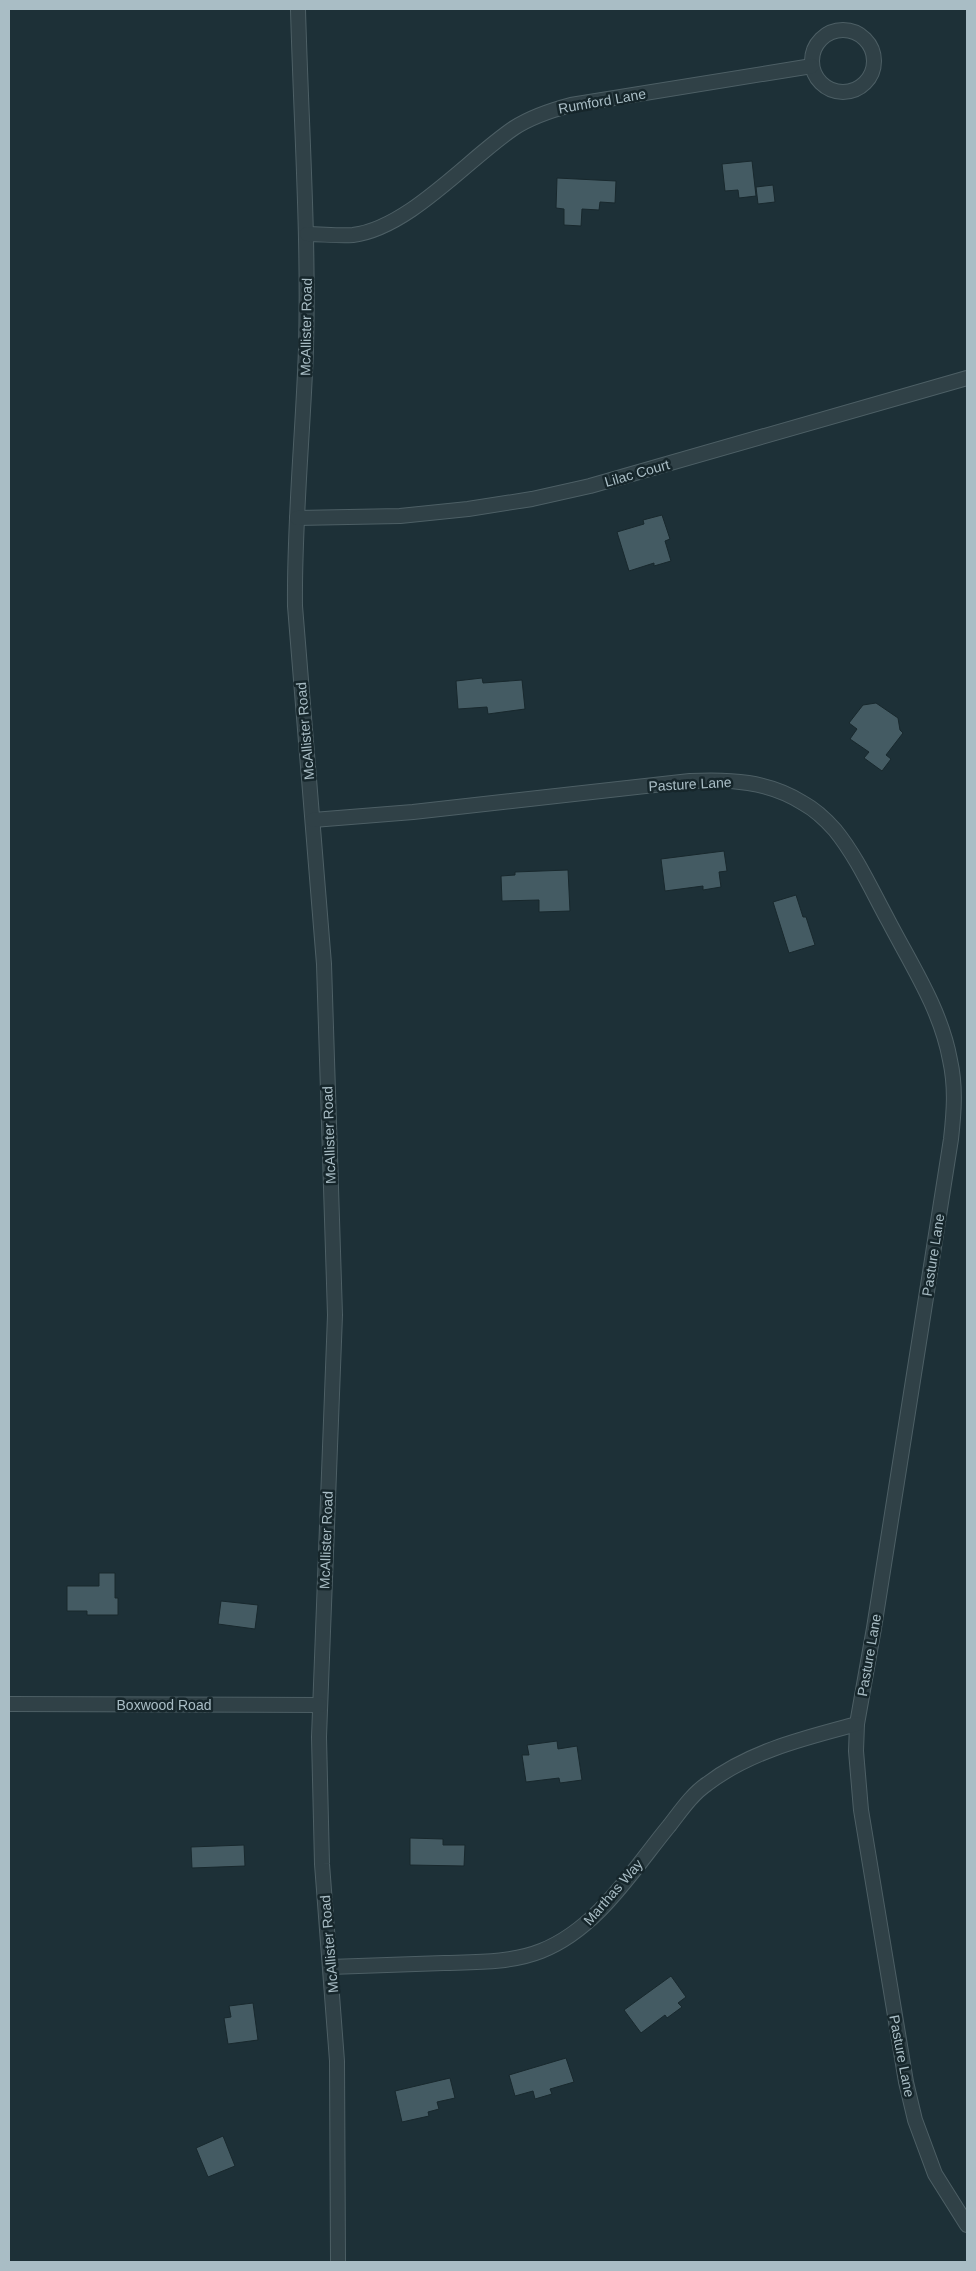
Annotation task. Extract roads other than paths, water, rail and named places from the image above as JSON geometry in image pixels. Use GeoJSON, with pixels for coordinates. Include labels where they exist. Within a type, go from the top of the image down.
{"type":"FeatureCollection","features":[{"type":"Feature","properties":{"kind":"street","name":"McAllister Road"},"geometry":{"type":"LineString","coordinates":[[298,9],[307,234],[306,349],[294,606],[314,820],[324,964],[336,1315],[320,1705],[322,1864],[337,2061],[338,2262]]}},
{"type":"Feature","properties":{"kind":"street"},"geometry":{"type":"LineString","coordinates":[[840,30],[860,35],[868,42],[874,60],[873,71],[868,80],[860,87],[851,91],[841,92],[822,84],[812,66],[812,56],[816,46],[830,33],[840,30]]}},
{"type":"Feature","properties":{"kind":"street","name":"Rumford Lane"},"geometry":{"type":"LineString","coordinates":[[307,234],[354,234],[391,222],[423,200],[516,126],[551,110],[571,104],[812,66]]}},
{"type":"Feature","properties":{"kind":"street","name":"Lilac Court"},"geometry":{"type":"LineString","coordinates":[[297,518],[400,516],[532,499],[590,486],[967,378]]}},
{"type":"Feature","properties":{"kind":"street","name":"Pasture Lane"},"geometry":{"type":"LineString","coordinates":[[314,820],[690,781],[729,779],[768,787],[804,803],[834,829],[857,862],[923,986],[939,1021],[950,1059],[955,1099],[951,1139],[874,1628],[857,1724],[857,1770],[861,1810],[906,2082],[927,2156],[944,2191],[967,2225]]}},
{"type":"Feature","properties":{"kind":"street","name":"Boxwood Road"},"geometry":{"type":"LineString","coordinates":[[9,1704],[320,1705]]}},
{"type":"Feature","properties":{"kind":"street","name":"Marthas Way"},"geometry":{"type":"LineString","coordinates":[[330,1967],[484,1962],[522,1957],[541,1951],[576,1933],[604,1905],[678,1813],[705,1785],[739,1763],[815,1735],[857,1724]]}}]}
